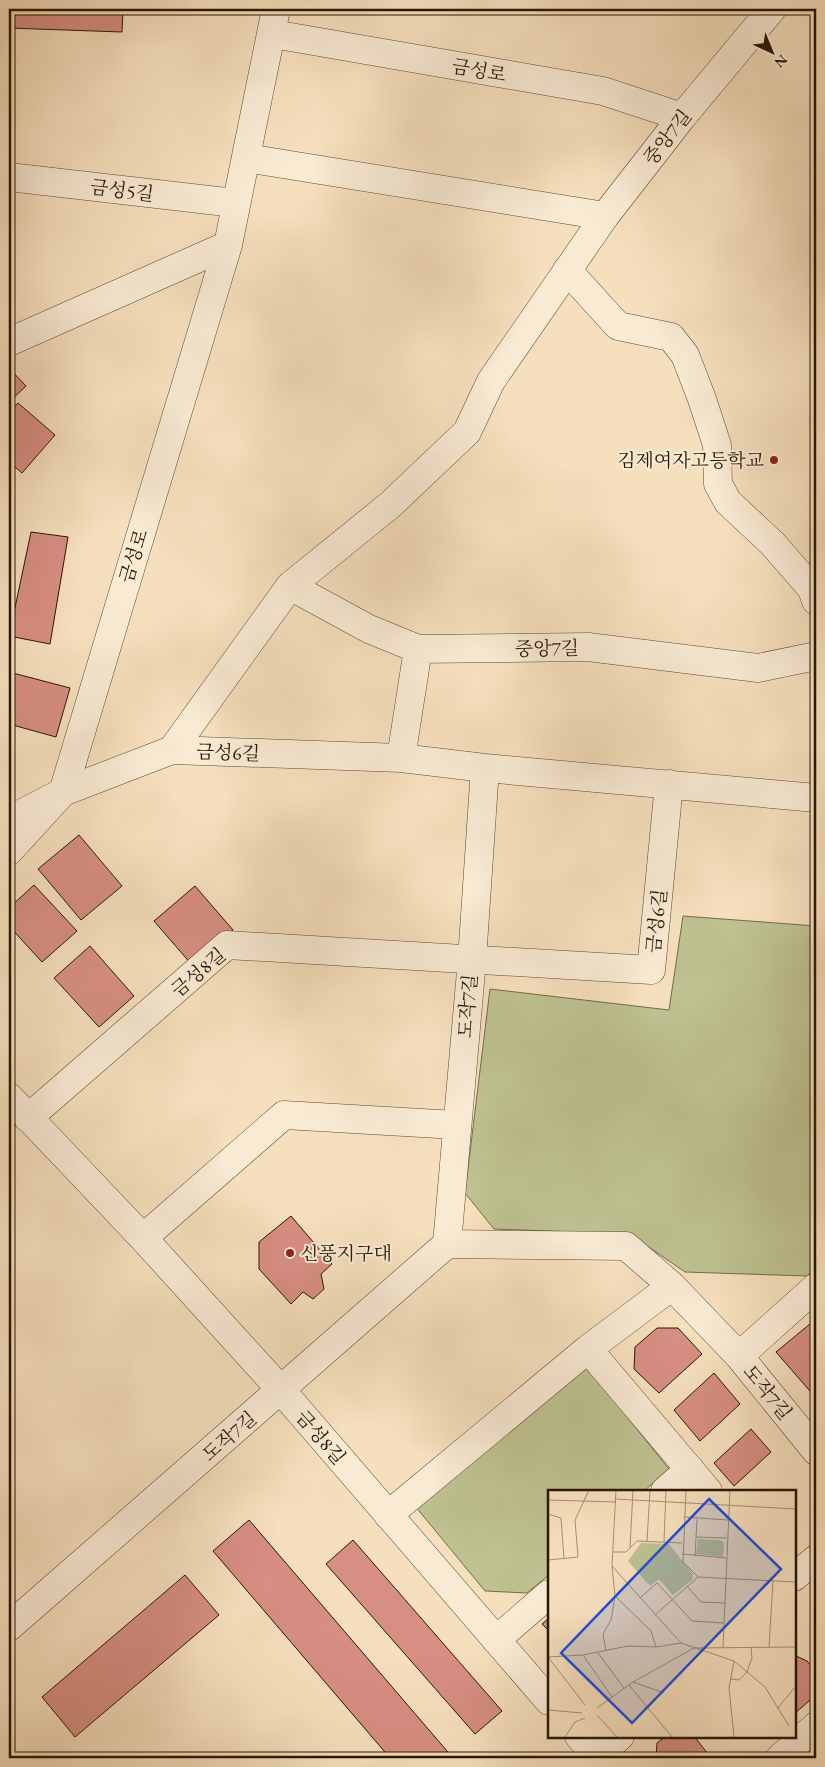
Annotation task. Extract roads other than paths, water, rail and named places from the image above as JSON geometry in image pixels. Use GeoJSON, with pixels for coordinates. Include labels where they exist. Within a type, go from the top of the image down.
{"type":"FeatureCollection","features":[{"type":"Feature","properties":{"kind":"street","name":"중앙7길"},"geometry":{"type":"LineString","coordinates":[[172,750],[290,586],[390,505],[467,432],[491,381],[605,216],[682,118],[772,9]]}},
{"type":"Feature","properties":{"kind":"street","name":"금성로"},"geometry":{"type":"LineString","coordinates":[[9,851],[62,792],[228,245],[275,21],[603,91],[682,118]]}},
{"type":"Feature","properties":{"kind":"street"},"geometry":{"type":"LineString","coordinates":[[246,158],[605,216]]}},
{"type":"Feature","properties":{"kind":"street","name":"금성5길"},"geometry":{"type":"LineString","coordinates":[[9,177],[236,203]]}},
{"type":"Feature","properties":{"kind":"street"},"geometry":{"type":"LineString","coordinates":[[9,342],[228,245]]}},
{"type":"Feature","properties":{"kind":"street"},"geometry":{"type":"LineString","coordinates":[[567,270],[618,326],[671,337],[685,354],[717,445],[718,484],[728,502],[773,544],[812,589],[816,600]]}},
{"type":"Feature","properties":{"kind":"street","name":"중앙7길"},"geometry":{"type":"LineString","coordinates":[[290,586],[369,629],[418,649],[588,647],[758,668],[816,656]]}},
{"type":"Feature","properties":{"kind":"street"},"geometry":{"type":"LineString","coordinates":[[401,758],[418,649]]}},
{"type":"Feature","properties":{"kind":"street","name":"금성6길"},"geometry":{"type":"LineString","coordinates":[[9,820],[62,792],[172,750],[401,758],[485,768],[816,798]]}},
{"type":"Feature","properties":{"kind":"street","name":"도작7길"},"geometry":{"type":"LineString","coordinates":[[448,1244],[456,1125],[472,960],[485,768]]}},
{"type":"Feature","properties":{"kind":"street","name":"금성6길"},"geometry":{"type":"LineString","coordinates":[[472,960],[651,970],[669,784]]}},
{"type":"Feature","properties":{"kind":"street","name":"금성8길"},"geometry":{"type":"LineString","coordinates":[[28,1118],[228,945],[472,960]]}},
{"type":"Feature","properties":{"kind":"street","name":"금성8길"},"geometry":{"type":"LineString","coordinates":[[9,1096],[143,1238],[281,1390],[548,1700]]}},
{"type":"Feature","properties":{"kind":"street"},"geometry":{"type":"LineString","coordinates":[[143,1238],[284,1115],[456,1125]]}},
{"type":"Feature","properties":{"kind":"street","name":"도작7길"},"geometry":{"type":"LineString","coordinates":[[9,1627],[448,1244],[626,1246],[672,1286],[739,1356],[816,1451]]}},
{"type":"Feature","properties":{"kind":"street"},"geometry":{"type":"LineString","coordinates":[[388,1516],[588,1349],[672,1286]]}},
{"type":"Feature","properties":{"kind":"street","name":"도작7길"},"geometry":{"type":"LineString","coordinates":[[739,1356],[816,1287]]}},
{"type":"Feature","properties":{"kind":"street"},"geometry":{"type":"LineString","coordinates":[[588,1349],[707,1490]]}},
{"type":"Feature","properties":{"kind":"street"},"geometry":{"type":"LineString","coordinates":[[666,1490],[690,1469]]}},
{"type":"Feature","properties":{"kind":"street"},"geometry":{"type":"LineString","coordinates":[[795,1576],[816,1559]]}},
{"type":"Feature","properties":{"kind":"street"},"geometry":{"type":"LineString","coordinates":[[496,1640],[548,1595]]}},
{"type":"Feature","properties":{"kind":"street"},"geometry":{"type":"LineString","coordinates":[[780,1758],[816,1726]]}},
{"type":"Feature","properties":{"kind":"street"},"geometry":{"type":"LineString","coordinates":[[580,1737],[598,1758],[619,1737]]}},
{"type":"Feature","properties":{"kind":"place","name":"김제여자고등학교"},"geometry":{"type":"Point","coordinates":[774,460]}},
{"type":"Feature","properties":{"kind":"place","name":"신풍지구대"},"geometry":{"type":"Point","coordinates":[290,1253]}}]}
